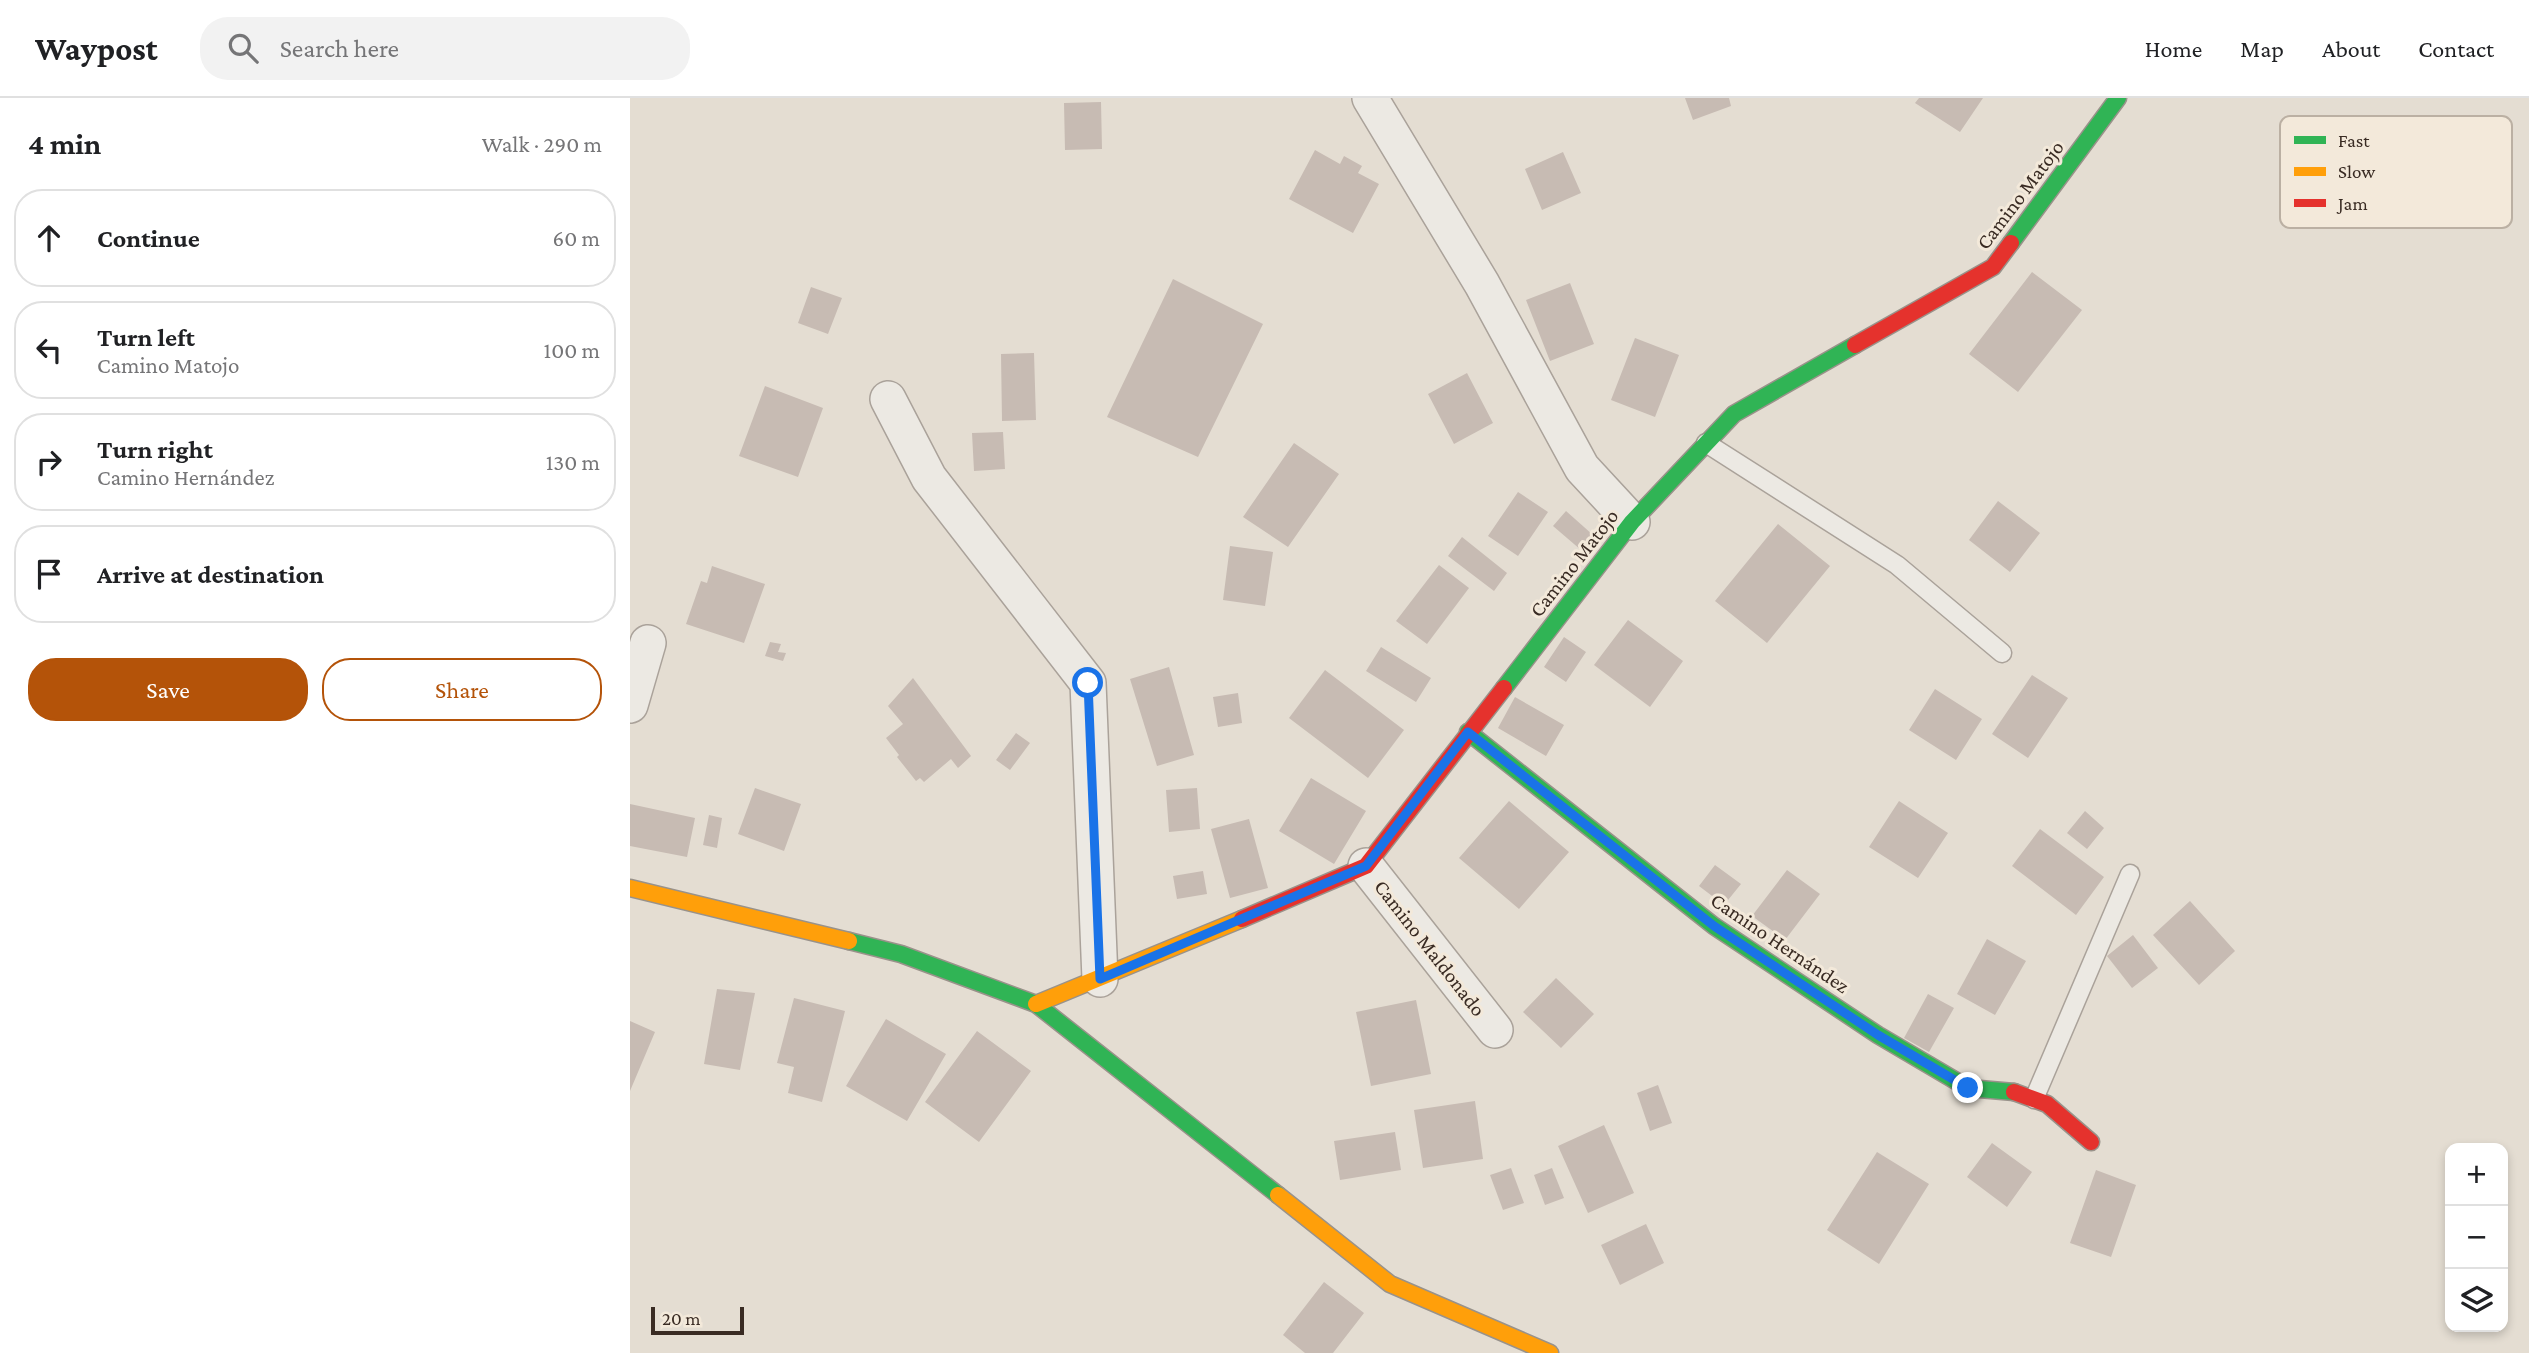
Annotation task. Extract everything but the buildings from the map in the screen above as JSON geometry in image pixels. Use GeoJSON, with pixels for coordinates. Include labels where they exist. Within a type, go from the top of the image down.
{"type":"FeatureCollection","features":[{"type":"Feature","properties":{"kind":"street"},"geometry":{"type":"LineString","coordinates":[[1370,98],[1482,284],[1582,468],[1632,522]]}},
{"type":"Feature","properties":{"kind":"street","name":"Camino Matojo"},"geometry":{"type":"LineString","coordinates":[[1036,1004],[1366,866],[1632,522],[1734,414],[1993,267],[2118,98]]}},
{"type":"Feature","properties":{"kind":"street"},"geometry":{"type":"LineString","coordinates":[[888,399],[929,478],[1088,683],[1100,979]]}},
{"type":"Feature","properties":{"kind":"street"},"geometry":{"type":"LineString","coordinates":[[630,705],[648,643]]}},
{"type":"Feature","properties":{"kind":"street","name":"Camino Hernández"},"geometry":{"type":"LineString","coordinates":[[1468,732],[1714,926],[1878,1035],[1968,1088],[2011,1091],[2048,1104],[2091,1142]]}},
{"type":"Feature","properties":{"kind":"street","name":"Camino Maldonado"},"geometry":{"type":"LineString","coordinates":[[1366,866],[1495,1030]]}},
{"type":"Feature","properties":{"kind":"street"},"geometry":{"type":"LineString","coordinates":[[630,888],[901,954],[1036,1004],[1390,1284],[1550,1353]]}},
{"type":"Feature","properties":{"kind":"lane"},"geometry":{"type":"LineString","coordinates":[[1706,443],[1897,565],[2002,653]]}},
{"type":"Feature","properties":{"kind":"lane"},"geometry":{"type":"LineString","coordinates":[[2034,1099],[2130,874]]}},
{"type":"Feature","properties":{"kind":"traffic: fast"},"geometry":{"type":"LineString","coordinates":[[2011,243],[2118,98]]}},
{"type":"Feature","properties":{"kind":"traffic: fast"},"geometry":{"type":"LineString","coordinates":[[1504,688],[1632,522],[1734,414],[1855,345]]}},
{"type":"Feature","properties":{"kind":"traffic: fast"},"geometry":{"type":"LineString","coordinates":[[1468,732],[1714,926],[1878,1035],[1968,1088],[2014,1092]]}},
{"type":"Feature","properties":{"kind":"traffic: fast"},"geometry":{"type":"LineString","coordinates":[[849,941],[901,954],[1036,1004],[1278,1195]]}},
{"type":"Feature","properties":{"kind":"traffic: slow"},"geometry":{"type":"LineString","coordinates":[[630,888],[849,941]]}},
{"type":"Feature","properties":{"kind":"traffic: slow"},"geometry":{"type":"LineString","coordinates":[[1036,1004],[1242,919]]}},
{"type":"Feature","properties":{"kind":"traffic: slow"},"geometry":{"type":"LineString","coordinates":[[1278,1195],[1390,1284],[1550,1353]]}},
{"type":"Feature","properties":{"kind":"traffic: jam"},"geometry":{"type":"LineString","coordinates":[[1855,345],[1993,267],[2011,243]]}},
{"type":"Feature","properties":{"kind":"traffic: jam"},"geometry":{"type":"LineString","coordinates":[[1242,919],[1366,866],[1504,688]]}},
{"type":"Feature","properties":{"kind":"traffic: jam"},"geometry":{"type":"LineString","coordinates":[[2014,1092],[2047,1104],[2091,1142]]}},
{"type":"Feature","properties":{"kind":"route"},"geometry":{"type":"LineString","coordinates":[[1088,683],[1100,979],[1366,866],[1468,732],[1714,926],[1878,1035],[1968,1088]]}}]}
